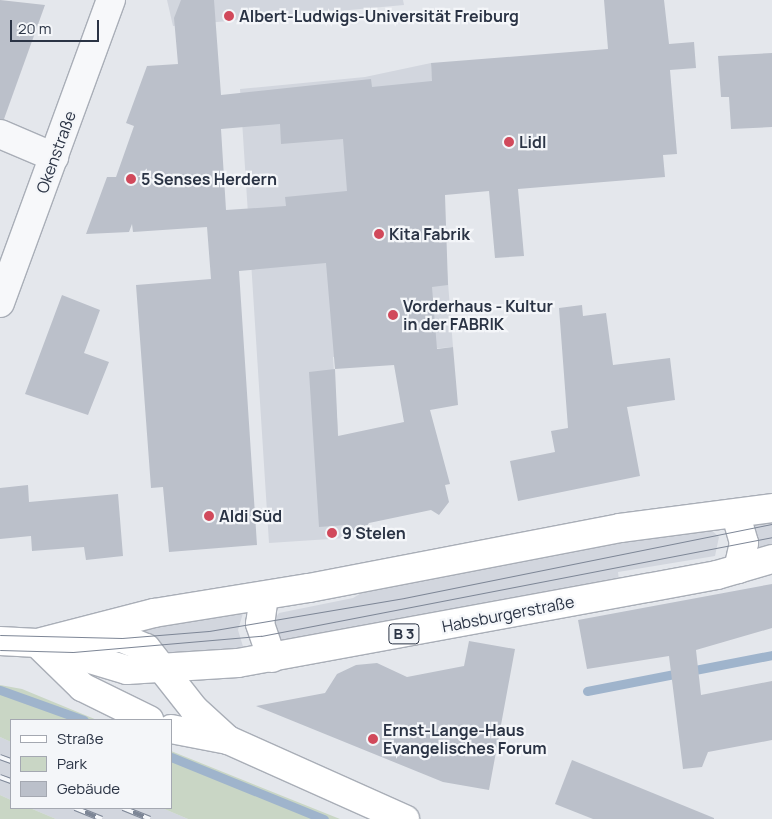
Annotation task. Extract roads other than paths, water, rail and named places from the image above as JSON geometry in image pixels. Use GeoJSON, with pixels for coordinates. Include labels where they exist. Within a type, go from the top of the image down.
{"type":"FeatureCollection","features":[{"type":"Feature","properties":{"kind":"main road"},"geometry":{"type":"LineString","coordinates":[[49,641],[154,612],[264,596],[620,528],[736,515],[772,508]]}},
{"type":"Feature","properties":{"kind":"main road"},"geometry":{"type":"LineString","coordinates":[[736,515],[744,543],[738,569]]}},
{"type":"Feature","properties":{"kind":"main road","name":"Habsburgerstraße"},"geometry":{"type":"LineString","coordinates":[[167,669],[272,658],[738,569],[772,559]]}},
{"type":"Feature","properties":{"kind":"main road"},"geometry":{"type":"LineString","coordinates":[[264,596],[260,624],[272,658]]}},
{"type":"Feature","properties":{"kind":"main road"},"geometry":{"type":"LineString","coordinates":[[0,641],[122,638],[146,648],[167,669],[194,709],[228,740]]}},
{"type":"Feature","properties":{"kind":"main road"},"geometry":{"type":"LineString","coordinates":[[49,641],[82,687],[148,719]]}},
{"type":"Feature","properties":{"kind":"main road"},"geometry":{"type":"LineString","coordinates":[[172,729],[228,740],[405,819]]}},
{"type":"Feature","properties":{"kind":"street","name":"Okenstraße"},"geometry":{"type":"LineString","coordinates":[[0,303],[111,0]]}},
{"type":"Feature","properties":{"kind":"street"},"geometry":{"type":"LineString","coordinates":[[0,134],[54,157]]}},
{"type":"Feature","properties":{"kind":"waterway"},"geometry":{"type":"LineString","coordinates":[[587,691],[772,655]]}},
{"type":"Feature","properties":{"kind":"waterway"},"geometry":{"type":"LineString","coordinates":[[0,690],[81,719]]}},
{"type":"Feature","properties":{"kind":"waterway"},"geometry":{"type":"LineString","coordinates":[[172,757],[324,819]]}},
{"type":"Feature","properties":{"kind":"tram line"},"geometry":{"type":"LineString","coordinates":[[0,635],[122,638],[209,631],[404,598],[772,524]]}},
{"type":"Feature","properties":{"kind":"tram line"},"geometry":{"type":"LineString","coordinates":[[0,650],[73,652],[261,636],[772,537]]}},
{"type":"Feature","properties":{"kind":"railway"},"geometry":{"type":"LineString","coordinates":[[0,757],[10,761]]}},
{"type":"Feature","properties":{"kind":"railway"},"geometry":{"type":"LineString","coordinates":[[0,777],[10,781]]}},
{"type":"Feature","properties":{"kind":"railway"},"geometry":{"type":"LineString","coordinates":[[77,809],[102,819]]}},
{"type":"Feature","properties":{"kind":"railway"},"geometry":{"type":"LineString","coordinates":[[125,809],[150,819]]}},
{"type":"Feature","properties":{"kind":"place","name":"Albert-Ludwigs-Universität Freiburg"},"geometry":{"type":"Point","coordinates":[229,16]}},
{"type":"Feature","properties":{"kind":"place","name":"Lidl"},"geometry":{"type":"Point","coordinates":[509,142]}},
{"type":"Feature","properties":{"kind":"place","name":"5 Senses Herdern"},"geometry":{"type":"Point","coordinates":[131,179]}},
{"type":"Feature","properties":{"kind":"place","name":"Kita Fabrik"},"geometry":{"type":"Point","coordinates":[379,234]}},
{"type":"Feature","properties":{"kind":"place","name":"Vorderhaus - Kultur in der FABRIK"},"geometry":{"type":"Point","coordinates":[393,315]}},
{"type":"Feature","properties":{"kind":"place","name":"Aldi Süd"},"geometry":{"type":"Point","coordinates":[209,516]}},
{"type":"Feature","properties":{"kind":"place","name":"9 Stelen"},"geometry":{"type":"Point","coordinates":[332,533]}},
{"type":"Feature","properties":{"kind":"place","name":"Ernst-Lange-Haus Evangelisches Forum"},"geometry":{"type":"Point","coordinates":[373,739]}}]}
